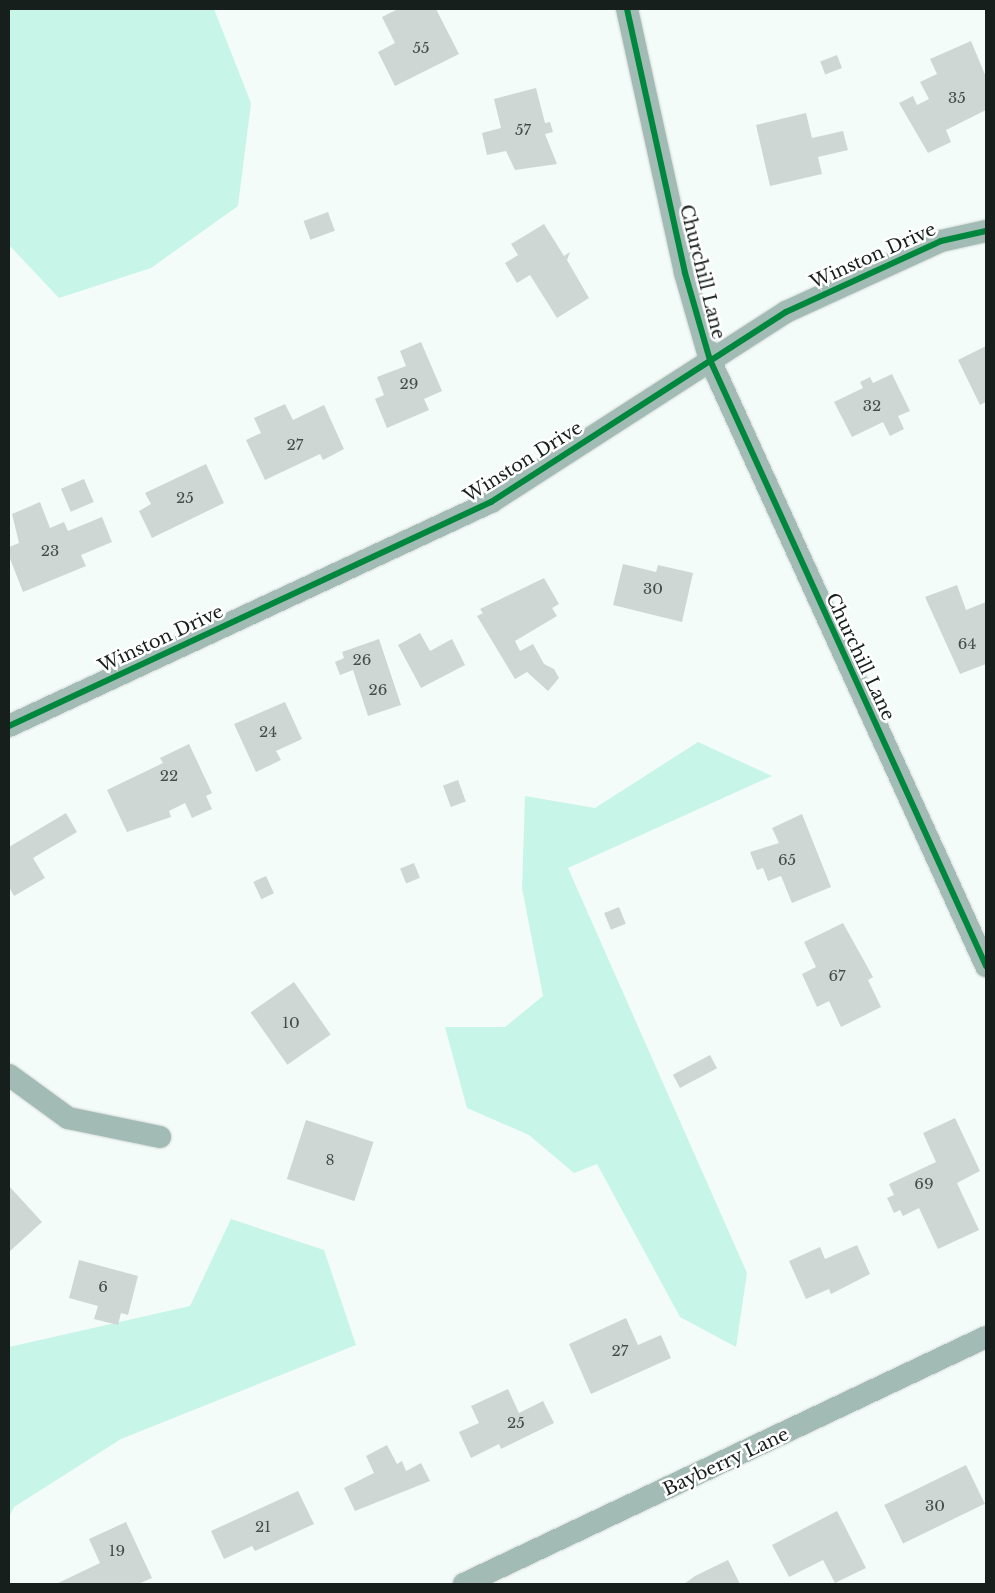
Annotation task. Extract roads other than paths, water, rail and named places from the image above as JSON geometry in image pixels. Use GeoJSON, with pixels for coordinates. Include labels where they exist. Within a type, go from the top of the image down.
{"type":"FeatureCollection","features":[{"type":"Feature","properties":{"kind":"street","name":"Churchill Lane"},"geometry":{"type":"LineString","coordinates":[[627,9],[685,273],[710,360],[986,966]]}},
{"type":"Feature","properties":{"kind":"street","name":"Winston Drive"},"geometry":{"type":"LineString","coordinates":[[9,726],[491,502],[786,312],[862,274],[941,241],[986,231]]}},
{"type":"Feature","properties":{"kind":"street"},"geometry":{"type":"LineString","coordinates":[[9,1075],[68,1118],[160,1137]]}},
{"type":"Feature","properties":{"kind":"street","name":"Bayberry Lane"},"geometry":{"type":"LineString","coordinates":[[464,1584],[986,1337]]}}]}
